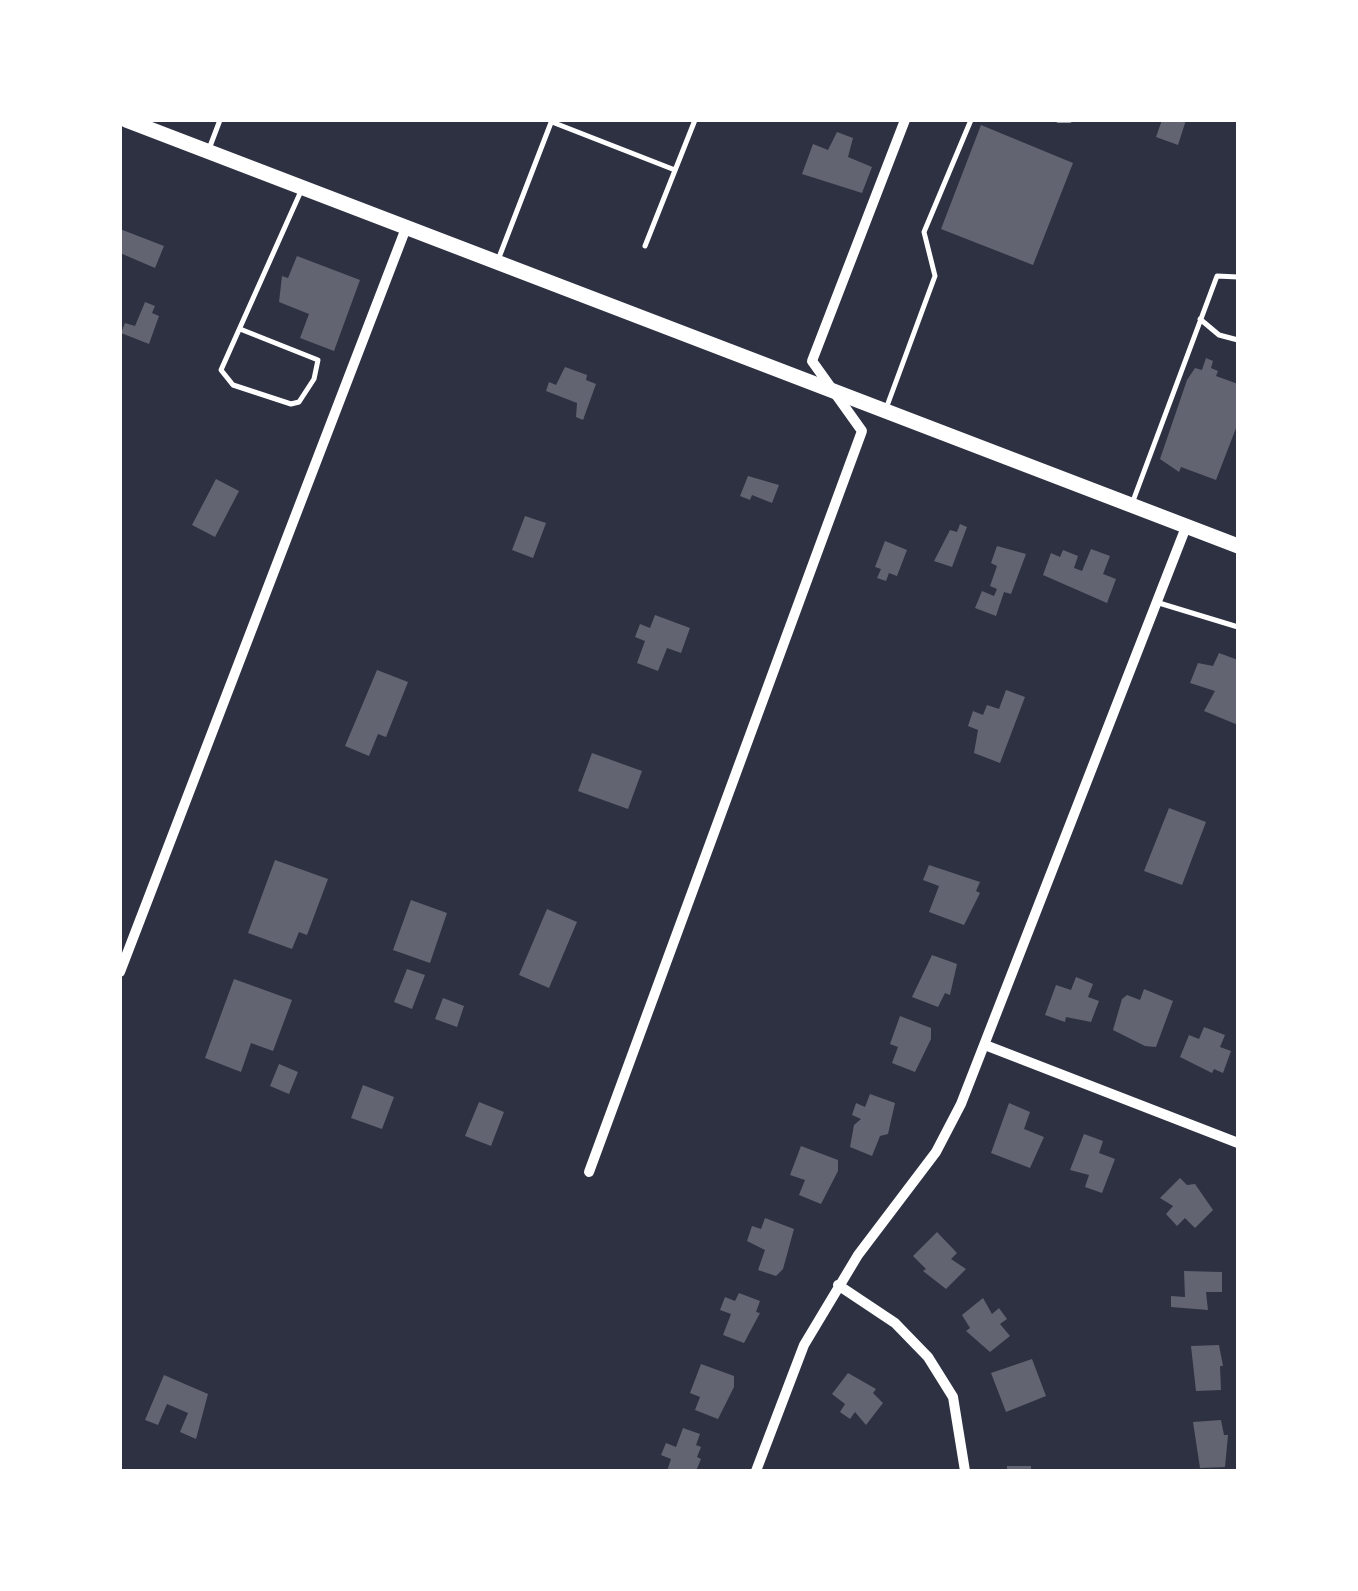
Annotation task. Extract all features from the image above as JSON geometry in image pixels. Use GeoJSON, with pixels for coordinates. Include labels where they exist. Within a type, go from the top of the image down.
{"type":"FeatureCollection","features":[{"type":"Feature","properties":{"kind":"main road"},"geometry":{"type":"LineString","coordinates":[[126,120],[1130,508],[1238,546]]}},
{"type":"Feature","properties":{"kind":"street"},"geometry":{"type":"LineString","coordinates":[[588,1172],[862,431],[812,361],[905,120]]}},
{"type":"Feature","properties":{"kind":"street"},"geometry":{"type":"LineString","coordinates":[[120,972],[406,228]]}},
{"type":"Feature","properties":{"kind":"street"},"geometry":{"type":"LineString","coordinates":[[756,1471],[804,1345],[838,1285],[936,1152],[986,1045],[1186,527]]}},
{"type":"Feature","properties":{"kind":"street"},"geometry":{"type":"LineString","coordinates":[[986,1045],[1238,1143]]}},
{"type":"Feature","properties":{"kind":"street"},"geometry":{"type":"LineString","coordinates":[[838,1285],[894,1323],[928,1357],[953,1397],[965,1471]]}},
{"type":"Feature","properties":{"kind":"lane"},"geometry":{"type":"LineString","coordinates":[[208,152],[220,120]]}},
{"type":"Feature","properties":{"kind":"lane"},"geometry":{"type":"LineString","coordinates":[[646,246],[695,120]]}},
{"type":"Feature","properties":{"kind":"lane"},"geometry":{"type":"LineString","coordinates":[[885,414],[935,276],[924,232],[970,120]]}},
{"type":"Feature","properties":{"kind":"lane"},"geometry":{"type":"LineString","coordinates":[[497,262],[551,121],[676,170]]}},
{"type":"Feature","properties":{"kind":"lane"},"geometry":{"type":"LineString","coordinates":[[240,329],[318,360],[314,379],[299,402],[291,404],[226,381],[221,370],[302,188]]}},
{"type":"Feature","properties":{"kind":"lane"},"geometry":{"type":"LineString","coordinates":[[1130,508],[1217,276],[1238,277]]}},
{"type":"Feature","properties":{"kind":"lane"},"geometry":{"type":"LineString","coordinates":[[1200,319],[1219,335],[1238,340]]}},
{"type":"Feature","properties":{"kind":"lane"},"geometry":{"type":"LineString","coordinates":[[1156,602],[1238,627]]}},
{"type":"Feature","properties":{"kind":"building"},"geometry":{"type":"Polygon","coordinates":[[[1162,120],[1186,120],[1178,145],[1156,137],[1162,120]]]}},
{"type":"Feature","properties":{"kind":"building"},"geometry":{"type":"Polygon","coordinates":[[[981,125],[1073,163],[1033,265],[941,229],[981,125]]]}},
{"type":"Feature","properties":{"kind":"building"},"geometry":{"type":"Polygon","coordinates":[[[837,132],[853,138],[848,157],[872,167],[862,193],[802,174],[813,144],[828,150],[837,132]]]}},
{"type":"Feature","properties":{"kind":"building"},"geometry":{"type":"Polygon","coordinates":[[[120,229],[164,246],[155,268],[120,253],[120,229]]]}},
{"type":"Feature","properties":{"kind":"building"},"geometry":{"type":"Polygon","coordinates":[[[297,256],[360,280],[334,351],[300,338],[309,314],[279,302],[282,276],[288,278],[297,256]]]}},
{"type":"Feature","properties":{"kind":"building"},"geometry":{"type":"Polygon","coordinates":[[[145,302],[155,306],[152,313],[159,316],[149,344],[121,333],[125,323],[135,326],[145,302]]]}},
{"type":"Feature","properties":{"kind":"building"},"geometry":{"type":"Polygon","coordinates":[[[1206,358],[1213,361],[1211,368],[1218,371],[1216,376],[1238,384],[1238,423],[1216,480],[1181,467],[1179,472],[1160,459],[1187,380],[1195,368],[1202,370],[1206,358]]]}},
{"type":"Feature","properties":{"kind":"building"},"geometry":{"type":"Polygon","coordinates":[[[565,367],[587,375],[586,380],[596,384],[583,420],[576,417],[577,403],[546,391],[549,382],[556,385],[565,367]]]}},
{"type":"Feature","properties":{"kind":"building"},"geometry":{"type":"Polygon","coordinates":[[[748,476],[779,485],[772,503],[752,495],[750,500],[740,496],[748,476]]]}},
{"type":"Feature","properties":{"kind":"building"},"geometry":{"type":"Polygon","coordinates":[[[216,479],[239,491],[215,537],[192,525],[216,479]]]}},
{"type":"Feature","properties":{"kind":"building"},"geometry":{"type":"Polygon","coordinates":[[[525,516],[546,523],[533,558],[512,550],[525,516]]]}},
{"type":"Feature","properties":{"kind":"building"},"geometry":{"type":"Polygon","coordinates":[[[960,524],[967,527],[952,567],[934,561],[950,530],[957,532],[960,524]]]}},
{"type":"Feature","properties":{"kind":"building"},"geometry":{"type":"Polygon","coordinates":[[[885,541],[907,550],[897,576],[889,573],[886,581],[877,578],[881,569],[875,567],[885,541]]]}},
{"type":"Feature","properties":{"kind":"building"},"geometry":{"type":"Polygon","coordinates":[[[997,546],[1026,554],[1011,594],[1004,592],[996,616],[975,608],[982,591],[994,596],[997,589],[990,586],[997,566],[991,563],[997,546]]]}},
{"type":"Feature","properties":{"kind":"building"},"geometry":{"type":"Polygon","coordinates":[[[1091,549],[1110,556],[1103,574],[1116,579],[1107,603],[1043,575],[1051,553],[1060,557],[1063,550],[1078,556],[1074,568],[1082,571],[1091,549]]]}},
{"type":"Feature","properties":{"kind":"building"},"geometry":{"type":"Polygon","coordinates":[[[655,615],[690,628],[681,653],[667,648],[658,671],[637,663],[645,641],[635,637],[640,624],[650,628],[655,615]]]}},
{"type":"Feature","properties":{"kind":"building"},"geometry":{"type":"Polygon","coordinates":[[[1219,653],[1238,660],[1238,725],[1204,711],[1215,691],[1190,683],[1198,663],[1213,666],[1219,653]]]}},
{"type":"Feature","properties":{"kind":"building"},"geometry":{"type":"Polygon","coordinates":[[[377,670],[408,682],[386,737],[378,734],[369,756],[345,746],[377,670]]]}},
{"type":"Feature","properties":{"kind":"building"},"geometry":{"type":"Polygon","coordinates":[[[1006,690],[1025,697],[1000,763],[974,753],[978,730],[968,726],[973,711],[983,715],[987,705],[999,709],[1006,690]]]}},
{"type":"Feature","properties":{"kind":"building"},"geometry":{"type":"Polygon","coordinates":[[[592,753],[642,771],[628,809],[578,791],[592,753]]]}},
{"type":"Feature","properties":{"kind":"building"},"geometry":{"type":"Polygon","coordinates":[[[1169,808],[1206,822],[1182,885],[1144,871],[1169,808]]]}},
{"type":"Feature","properties":{"kind":"building"},"geometry":{"type":"Polygon","coordinates":[[[275,860],[328,879],[307,935],[299,932],[292,949],[248,933],[275,860]]]}},
{"type":"Feature","properties":{"kind":"building"},"geometry":{"type":"Polygon","coordinates":[[[929,865],[980,882],[976,891],[980,893],[964,925],[929,912],[939,886],[923,880],[929,865]]]}},
{"type":"Feature","properties":{"kind":"building"},"geometry":{"type":"Polygon","coordinates":[[[411,900],[447,913],[430,963],[393,950],[411,900]]]}},
{"type":"Feature","properties":{"kind":"building"},"geometry":{"type":"Polygon","coordinates":[[[547,909],[577,922],[549,988],[519,975],[547,909]]]}},
{"type":"Feature","properties":{"kind":"building"},"geometry":{"type":"Polygon","coordinates":[[[932,955],[957,964],[950,995],[945,993],[938,1007],[912,997],[932,955]]]}},
{"type":"Feature","properties":{"kind":"building"},"geometry":{"type":"Polygon","coordinates":[[[407,969],[425,975],[412,1009],[394,1002],[407,969]]]}},
{"type":"Feature","properties":{"kind":"building"},"geometry":{"type":"Polygon","coordinates":[[[1076,977],[1093,984],[1088,997],[1099,1001],[1091,1022],[1066,1017],[1065,1022],[1045,1015],[1056,985],[1071,990],[1076,977]]]}},
{"type":"Feature","properties":{"kind":"building"},"geometry":{"type":"Polygon","coordinates":[[[234,979],[292,1000],[273,1051],[251,1043],[241,1072],[205,1058],[234,979]]]}},
{"type":"Feature","properties":{"kind":"building"},"geometry":{"type":"Polygon","coordinates":[[[1144,989],[1173,1001],[1156,1047],[1145,1046],[1113,1030],[1122,999],[1127,995],[1140,1000],[1144,989]]]}},
{"type":"Feature","properties":{"kind":"building"},"geometry":{"type":"Polygon","coordinates":[[[443,998],[464,1006],[457,1027],[435,1019],[443,998]]]}},
{"type":"Feature","properties":{"kind":"building"},"geometry":{"type":"Polygon","coordinates":[[[900,1016],[931,1028],[931,1039],[915,1072],[892,1063],[898,1047],[890,1044],[900,1016]]]}},
{"type":"Feature","properties":{"kind":"building"},"geometry":{"type":"Polygon","coordinates":[[[1204,1027],[1225,1035],[1220,1047],[1231,1051],[1223,1073],[1214,1069],[1212,1073],[1180,1057],[1189,1035],[1199,1039],[1204,1027]]]}},
{"type":"Feature","properties":{"kind":"building"},"geometry":{"type":"Polygon","coordinates":[[[279,1064],[298,1072],[289,1094],[270,1086],[279,1064]]]}},
{"type":"Feature","properties":{"kind":"building"},"geometry":{"type":"Polygon","coordinates":[[[363,1085],[394,1097],[382,1129],[351,1118],[363,1085]]]}},
{"type":"Feature","properties":{"kind":"building"},"geometry":{"type":"Polygon","coordinates":[[[870,1094],[895,1103],[888,1134],[880,1136],[872,1156],[850,1147],[854,1125],[861,1119],[852,1115],[856,1103],[865,1107],[870,1094]]]}},
{"type":"Feature","properties":{"kind":"building"},"geometry":{"type":"Polygon","coordinates":[[[479,1102],[504,1112],[491,1146],[465,1136],[479,1102]]]}},
{"type":"Feature","properties":{"kind":"building"},"geometry":{"type":"Polygon","coordinates":[[[1009,1103],[1030,1112],[1024,1129],[1044,1137],[1030,1168],[991,1153],[1009,1103]]]}},
{"type":"Feature","properties":{"kind":"building"},"geometry":{"type":"Polygon","coordinates":[[[1084,1134],[1103,1141],[1099,1153],[1115,1159],[1102,1193],[1085,1187],[1089,1175],[1070,1170],[1084,1134]]]}},
{"type":"Feature","properties":{"kind":"building"},"geometry":{"type":"Polygon","coordinates":[[[801,1146],[838,1160],[838,1171],[821,1204],[799,1195],[805,1180],[790,1175],[801,1146]]]}},
{"type":"Feature","properties":{"kind":"building"},"geometry":{"type":"Polygon","coordinates":[[[1180,1178],[1187,1185],[1195,1184],[1213,1210],[1195,1228],[1185,1218],[1177,1226],[1166,1214],[1173,1206],[1160,1198],[1180,1178]]]}},
{"type":"Feature","properties":{"kind":"building"},"geometry":{"type":"Polygon","coordinates":[[[765,1218],[794,1229],[783,1269],[776,1276],[758,1270],[765,1250],[747,1241],[752,1226],[761,1229],[765,1218]]]}},
{"type":"Feature","properties":{"kind":"building"},"geometry":{"type":"Polygon","coordinates":[[[937,1232],[957,1253],[951,1259],[966,1269],[946,1289],[923,1271],[926,1269],[913,1256],[937,1232]]]}},
{"type":"Feature","properties":{"kind":"building"},"geometry":{"type":"Polygon","coordinates":[[[1184,1271],[1222,1272],[1222,1292],[1206,1292],[1208,1310],[1171,1307],[1171,1296],[1185,1297],[1184,1271]]]}},
{"type":"Feature","properties":{"kind":"building"},"geometry":{"type":"Polygon","coordinates":[[[739,1293],[760,1301],[756,1312],[760,1313],[744,1343],[723,1335],[731,1314],[720,1310],[725,1297],[735,1301],[739,1293]]]}},
{"type":"Feature","properties":{"kind":"building"},"geometry":{"type":"Polygon","coordinates":[[[983,1298],[992,1314],[999,1308],[1007,1319],[1000,1324],[1010,1336],[990,1352],[966,1331],[970,1328],[962,1315],[983,1298]]]}},
{"type":"Feature","properties":{"kind":"building"},"geometry":{"type":"Polygon","coordinates":[[[1219,1345],[1223,1366],[1221,1390],[1196,1391],[1191,1346],[1219,1345]]]}},
{"type":"Feature","properties":{"kind":"building"},"geometry":{"type":"Polygon","coordinates":[[[1032,1359],[1046,1396],[1006,1412],[991,1373],[1032,1359]]]}},
{"type":"Feature","properties":{"kind":"building"},"geometry":{"type":"Polygon","coordinates":[[[701,1364],[734,1376],[734,1387],[718,1419],[695,1410],[700,1397],[690,1393],[701,1364]]]}},
{"type":"Feature","properties":{"kind":"building"},"geometry":{"type":"Polygon","coordinates":[[[848,1373],[876,1389],[873,1393],[883,1403],[866,1425],[855,1412],[850,1419],[840,1412],[845,1404],[832,1394],[848,1373]]]}},
{"type":"Feature","properties":{"kind":"building"},"geometry":{"type":"Polygon","coordinates":[[[164,1375],[208,1394],[196,1439],[180,1432],[188,1413],[167,1404],[158,1425],[145,1420],[164,1375]]]}},
{"type":"Feature","properties":{"kind":"building"},"geometry":{"type":"Polygon","coordinates":[[[1221,1420],[1224,1435],[1228,1435],[1225,1467],[1200,1468],[1193,1422],[1221,1420]]]}},
{"type":"Feature","properties":{"kind":"building"},"geometry":{"type":"Polygon","coordinates":[[[683,1428],[700,1434],[696,1445],[701,1447],[697,1457],[701,1459],[696,1471],[667,1471],[671,1459],[661,1455],[666,1443],[676,1447],[683,1428]]]}},
{"type":"Feature","properties":{"kind":"building"},"geometry":{"type":"Polygon","coordinates":[[[1007,1466],[1031,1466],[1031,1471],[1007,1471],[1007,1466]]]}}]}
